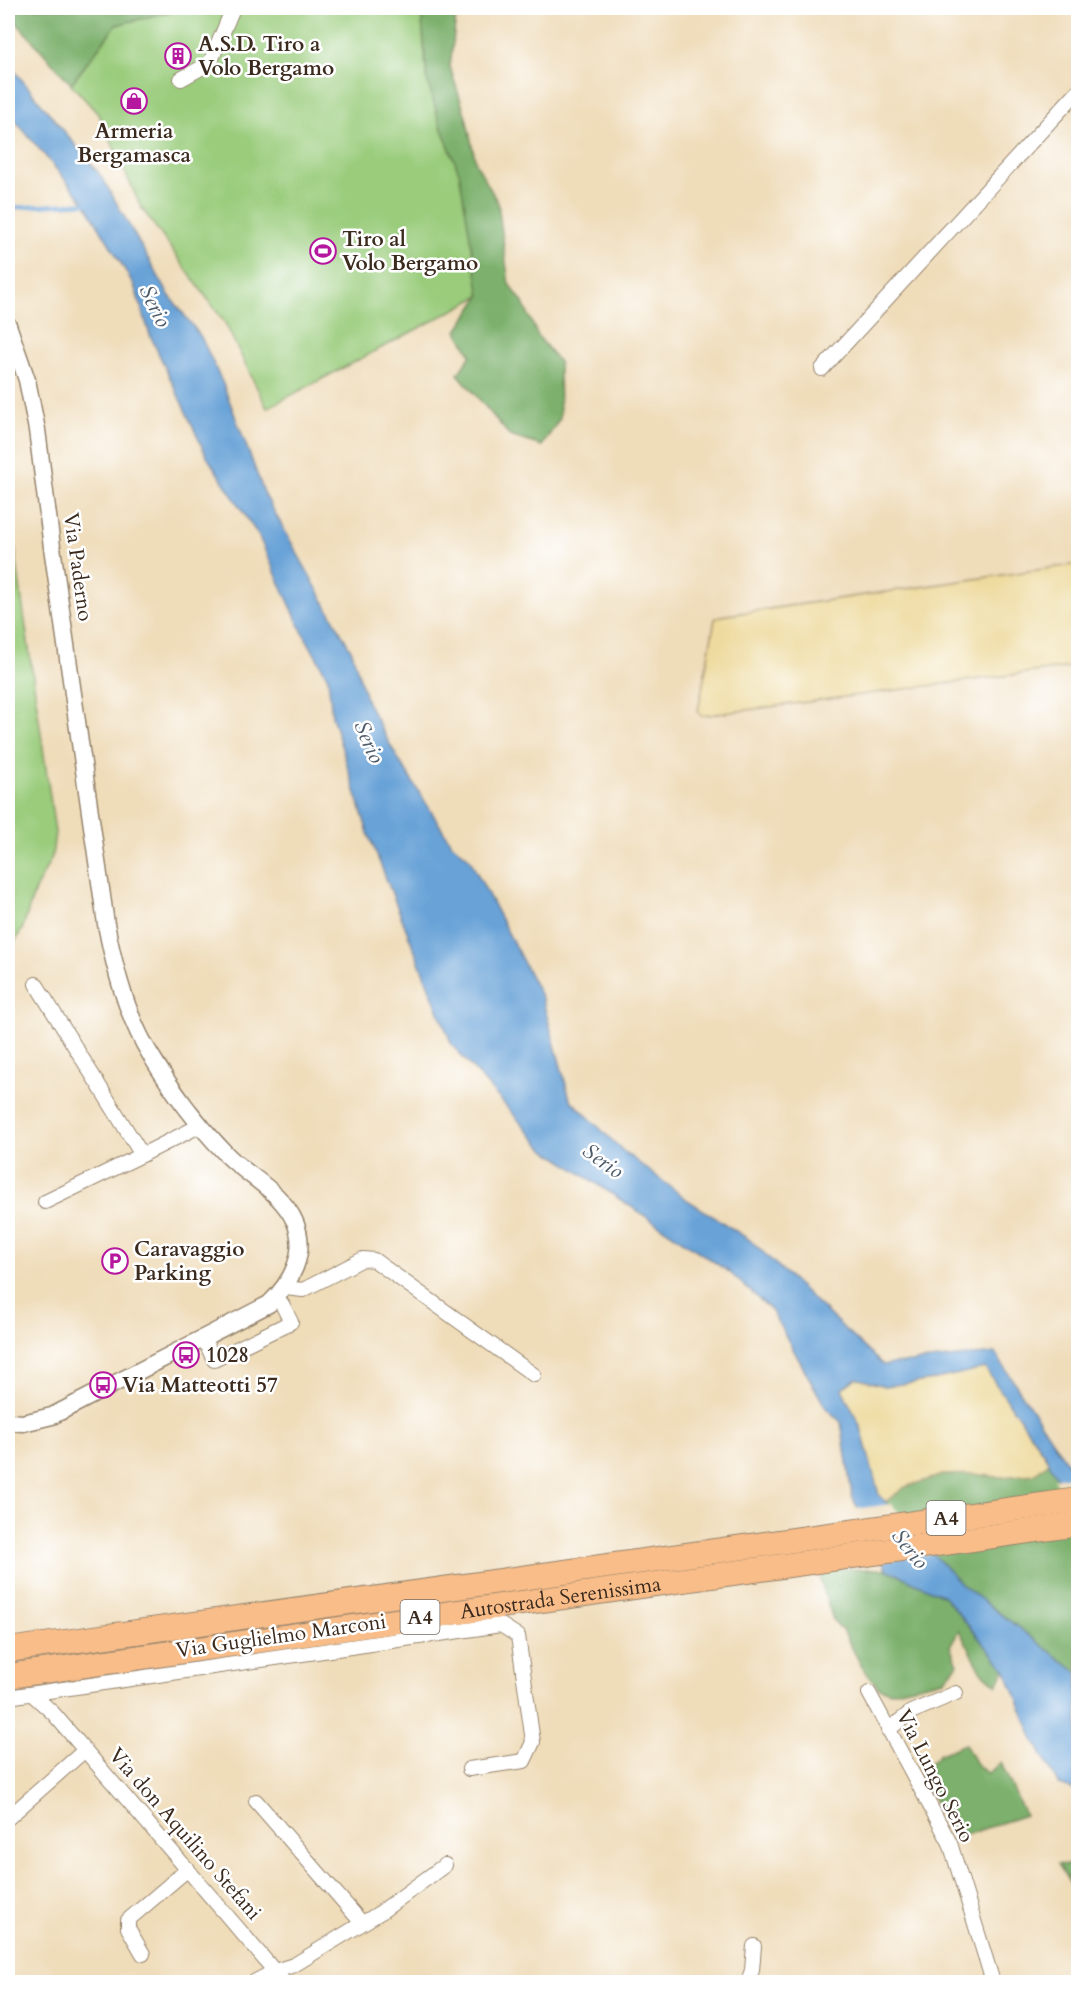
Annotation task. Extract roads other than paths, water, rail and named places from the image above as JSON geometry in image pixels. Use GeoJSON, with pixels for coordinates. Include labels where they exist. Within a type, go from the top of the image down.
{"type":"FeatureCollection","features":[{"type":"Feature","properties":{"kind":"highway","name":"Autostrada Serenissima"},"geometry":{"type":"LineString","coordinates":[[8,1650],[1078,1500]]}},
{"type":"Feature","properties":{"kind":"highway","name":"Autostrada Serenissima"},"geometry":{"type":"LineString","coordinates":[[8,1676],[1078,1524]]}},
{"type":"Feature","properties":{"kind":"street"},"geometry":{"type":"LineString","coordinates":[[181,79],[210,63],[233,8]]}},
{"type":"Feature","properties":{"kind":"street"},"geometry":{"type":"LineString","coordinates":[[822,369],[1078,91]]}},
{"type":"Feature","properties":{"kind":"street","name":"Via Paderno"},"geometry":{"type":"LineString","coordinates":[[8,325],[27,380],[37,430],[53,559],[112,952],[128,1006],[149,1053],[199,1126],[235,1163],[279,1198],[290,1213],[299,1238],[299,1248],[292,1278],[280,1293]]}},
{"type":"Feature","properties":{"kind":"street"},"geometry":{"type":"LineString","coordinates":[[36,984],[142,1155]]}},
{"type":"Feature","properties":{"kind":"street"},"geometry":{"type":"LineString","coordinates":[[45,1202],[199,1126]]}},
{"type":"Feature","properties":{"kind":"street"},"geometry":{"type":"LineString","coordinates":[[8,1422],[23,1423],[52,1416],[269,1304],[280,1293],[303,1290],[363,1259],[374,1260],[534,1375]]}},
{"type":"Feature","properties":{"kind":"street"},"geometry":{"type":"LineString","coordinates":[[203,1337],[214,1360],[291,1322],[282,1304],[280,1293]]}},
{"type":"Feature","properties":{"kind":"street","name":"Via Guglielmo Marconi"},"geometry":{"type":"LineString","coordinates":[[8,1697],[501,1625],[518,1636],[533,1742],[524,1761],[470,1769]]}},
{"type":"Feature","properties":{"kind":"street","name":"Via don Aquilino Stefani"},"geometry":{"type":"LineString","coordinates":[[47,1692],[53,1713]]}},
{"type":"Feature","properties":{"kind":"street","name":"Via Lungo Serio"},"geometry":{"type":"LineString","coordinates":[[869,1693],[950,1843],[993,1983]]}},
{"type":"Feature","properties":{"kind":"street"},"geometry":{"type":"LineString","coordinates":[[888,1730],[911,1712],[956,1693]]}},
{"type":"Feature","properties":{"kind":"street","name":"Via don Aquilino Stefani"},"geometry":{"type":"LineString","coordinates":[[32,1694],[53,1713],[284,1983]]}},
{"type":"Feature","properties":{"kind":"street"},"geometry":{"type":"LineString","coordinates":[[8,1818],[85,1750]]}},
{"type":"Feature","properties":{"kind":"street"},"geometry":{"type":"LineString","coordinates":[[256,1801],[362,1923]]}},
{"type":"Feature","properties":{"kind":"street"},"geometry":{"type":"LineString","coordinates":[[254,1983],[275,1971],[294,1965],[362,1923],[410,1892],[445,1864]]}},
{"type":"Feature","properties":{"kind":"street"},"geometry":{"type":"LineString","coordinates":[[143,1954],[128,1928],[128,1920],[188,1869]]}},
{"type":"Feature","properties":{"kind":"street"},"geometry":{"type":"LineString","coordinates":[[748,1983],[752,1970],[754,1946]]}},
{"type":"Feature","properties":{"kind":"water","name":"Serio"},"geometry":{"type":"Polygon","coordinates":[[[8,63],[101,176],[169,295],[201,337],[223,384],[265,495],[352,652],[367,702],[397,757],[451,843],[469,858],[542,998],[570,1099],[622,1150],[689,1201],[750,1240],[883,1365],[995,1353],[1078,1480],[1078,1520],[1045,1455],[985,1368],[927,1381],[885,1386],[856,1378],[842,1389],[861,1428],[879,1495],[961,1584],[1078,1673],[1078,1791],[1059,1785],[1035,1742],[1005,1669],[944,1596],[886,1569],[852,1496],[841,1422],[826,1408],[771,1310],[728,1271],[544,1149],[452,1045],[368,833],[332,716],[328,678],[302,631],[258,535],[207,457],[150,335],[134,285],[85,203],[8,112],[8,63]]]}},
{"type":"Feature","properties":{"kind":"waterway"},"geometry":{"type":"LineString","coordinates":[[8,208],[88,203]]}},
{"type":"Feature","properties":{"kind":"place","name":"A.S.D. Tiro a Volo Bergamo"},"geometry":{"type":"Point","coordinates":[178,56]}},
{"type":"Feature","properties":{"kind":"place","name":"Armeria Bergamasca"},"geometry":{"type":"Point","coordinates":[134,101]}},
{"type":"Feature","properties":{"kind":"place","name":"Tiro al Volo Bergamo"},"geometry":{"type":"Point","coordinates":[323,251]}},
{"type":"Feature","properties":{"kind":"place","name":"Caravaggio Parking"},"geometry":{"type":"Point","coordinates":[115,1261]}},
{"type":"Feature","properties":{"kind":"place","name":"1028"},"geometry":{"type":"Point","coordinates":[186,1355]}},
{"type":"Feature","properties":{"kind":"place","name":"Via Matteotti 57"},"geometry":{"type":"Point","coordinates":[103,1385]}}]}
